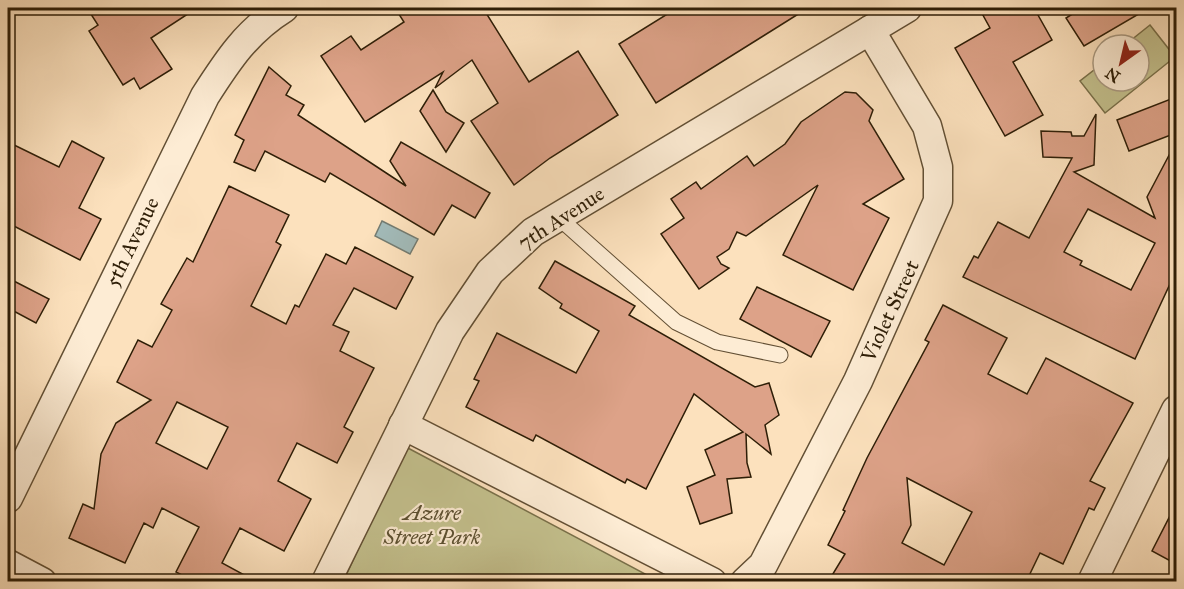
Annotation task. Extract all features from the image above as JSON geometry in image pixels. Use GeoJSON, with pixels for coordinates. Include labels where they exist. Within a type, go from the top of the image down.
{"type":"FeatureCollection","features":[{"type":"Feature","properties":{"kind":"street","name":"5th Avenue"},"geometry":{"type":"LineString","coordinates":[[8,498],[205,96],[241,42],[264,20],[284,8]]}},
{"type":"Feature","properties":{"kind":"street","name":"7th Avenue"},"geometry":{"type":"LineString","coordinates":[[326,582],[450,331],[479,285],[526,238],[907,8]]}},
{"type":"Feature","properties":{"kind":"street","name":"Violet Street"},"geometry":{"type":"LineString","coordinates":[[745,582],[763,564],[852,391],[939,201],[938,167],[927,126],[870,30]]}},
{"type":"Feature","properties":{"kind":"street"},"geometry":{"type":"LineString","coordinates":[[1092,582],[1176,411]]}},
{"type":"Feature","properties":{"kind":"street"},"geometry":{"type":"LineString","coordinates":[[404,425],[712,582]]}},
{"type":"Feature","properties":{"kind":"street"},"geometry":{"type":"LineString","coordinates":[[8,564],[42,582]]}},
{"type":"Feature","properties":{"kind":"lane"},"geometry":{"type":"LineString","coordinates":[[558,217],[685,327],[717,342],[780,355]]}},
{"type":"Feature","properties":{"kind":"green space"},"geometry":{"type":"Polygon","coordinates":[[[1150,25],[1175,57],[1151,76],[1151,33],[1140,33],[1150,25]]]}},
{"type":"Feature","properties":{"kind":"green space"},"geometry":{"type":"Polygon","coordinates":[[[1091,72],[1091,93],[1130,93],[1105,113],[1080,81],[1091,72]]]}},
{"type":"Feature","properties":{"kind":"green space","name":"Azure Street Park"},"geometry":{"type":"Polygon","coordinates":[[[406,447],[649,576],[646,582],[343,582],[406,447]]]}},
{"type":"Feature","properties":{"kind":"water"},"geometry":{"type":"Polygon","coordinates":[[[382,221],[418,239],[410,254],[375,236],[382,221]]]}},
{"type":"Feature","properties":{"kind":"building"},"geometry":{"type":"Polygon","coordinates":[[[87,8],[197,8],[151,38],[172,69],[140,89],[134,78],[123,85],[89,31],[98,25],[87,8]]]}},
{"type":"Feature","properties":{"kind":"building"},"geometry":{"type":"Polygon","coordinates":[[[395,8],[483,8],[529,82],[578,51],[618,115],[550,158],[514,185],[471,121],[498,103],[472,60],[435,88],[443,72],[365,122],[321,56],[351,36],[361,50],[404,22],[395,8]]]}},
{"type":"Feature","properties":{"kind":"building"},"geometry":{"type":"Polygon","coordinates":[[[677,8],[808,8],[656,103],[619,44],[677,8]]]}},
{"type":"Feature","properties":{"kind":"building"},"geometry":{"type":"Polygon","coordinates":[[[979,8],[1034,8],[1052,40],[1013,62],[1043,115],[1005,136],[955,48],[990,28],[979,8]]]}},
{"type":"Feature","properties":{"kind":"building"},"geometry":{"type":"Polygon","coordinates":[[[1082,8],[1149,8],[1106,33],[1091,33],[1091,42],[1084,46],[1066,18],[1082,8]]]}},
{"type":"Feature","properties":{"kind":"building"},"geometry":{"type":"Polygon","coordinates":[[[269,67],[291,86],[286,95],[304,105],[298,115],[406,186],[390,161],[401,142],[490,193],[475,218],[452,205],[434,235],[330,173],[325,182],[265,151],[255,171],[234,162],[244,140],[235,135],[269,67]]]}},
{"type":"Feature","properties":{"kind":"building"},"geometry":{"type":"Polygon","coordinates":[[[433,90],[446,112],[464,123],[446,152],[420,111],[433,90]]]}},
{"type":"Feature","properties":{"kind":"building"},"geometry":{"type":"Polygon","coordinates":[[[845,92],[856,93],[873,110],[869,121],[904,179],[863,204],[889,218],[853,290],[783,255],[818,185],[746,236],[737,232],[729,249],[717,257],[721,264],[729,268],[699,289],[661,234],[684,218],[671,199],[696,182],[701,189],[747,156],[754,166],[785,144],[801,122],[845,92]]]}},
{"type":"Feature","properties":{"kind":"building"},"geometry":{"type":"Polygon","coordinates":[[[1176,97],[1176,133],[1129,151],[1117,120],[1176,97]]]}},
{"type":"Feature","properties":{"kind":"building"},"geometry":{"type":"Polygon","coordinates":[[[1096,114],[1094,165],[1074,172],[1155,218],[1147,197],[1176,142],[1176,271],[1135,359],[963,277],[974,256],[978,258],[998,222],[1029,238],[1072,158],[1043,157],[1041,131],[1071,132],[1072,136],[1084,136],[1096,114]],[[1088,209],[1064,252],[1082,261],[1080,265],[1131,290],[1155,243],[1088,209]]]}},
{"type":"Feature","properties":{"kind":"building"},"geometry":{"type":"Polygon","coordinates":[[[72,141],[104,158],[79,208],[101,219],[80,260],[8,223],[8,142],[59,167],[72,141]]]}},
{"type":"Feature","properties":{"kind":"building"},"geometry":{"type":"Polygon","coordinates":[[[229,186],[289,215],[276,242],[281,245],[251,306],[286,324],[295,305],[299,307],[326,254],[346,264],[355,247],[413,277],[396,309],[354,288],[333,325],[349,332],[340,351],[374,368],[344,427],[353,432],[337,463],[297,443],[278,481],[311,499],[284,551],[240,528],[222,563],[257,582],[195,582],[176,572],[199,527],[162,508],[153,528],[144,523],[125,563],[69,538],[83,504],[94,509],[101,454],[116,423],[151,400],[117,382],[138,340],[152,347],[172,310],[161,304],[187,258],[193,262],[229,186]],[[177,402],[156,443],[207,469],[228,427],[177,402]]]}},
{"type":"Feature","properties":{"kind":"building"},"geometry":{"type":"Polygon","coordinates":[[[555,261],[635,306],[629,315],[755,387],[769,383],[779,415],[765,425],[771,454],[746,434],[747,463],[751,477],[727,479],[732,513],[700,524],[687,487],[715,475],[705,450],[743,432],[694,394],[646,489],[627,479],[625,483],[536,435],[533,441],[466,407],[479,381],[474,379],[497,333],[576,373],[599,331],[560,308],[562,304],[539,288],[555,261]]]}},
{"type":"Feature","properties":{"kind":"building"},"geometry":{"type":"Polygon","coordinates":[[[8,278],[49,299],[36,323],[8,308],[8,278]]]}},
{"type":"Feature","properties":{"kind":"building"},"geometry":{"type":"Polygon","coordinates":[[[757,287],[830,321],[811,357],[740,319],[757,287]]]}},
{"type":"Feature","properties":{"kind":"building"},"geometry":{"type":"Polygon","coordinates":[[[943,305],[1007,338],[988,374],[1027,394],[1046,358],[1133,403],[1090,481],[1105,488],[1094,510],[1089,508],[1063,564],[1040,553],[1026,582],[828,582],[845,554],[828,545],[867,458],[929,342],[925,340],[943,305]],[[907,478],[911,525],[902,543],[944,565],[972,512],[907,478]]]}},
{"type":"Feature","properties":{"kind":"building"},"geometry":{"type":"Polygon","coordinates":[[[1176,504],[1176,564],[1152,551],[1176,504]]]}}]}
